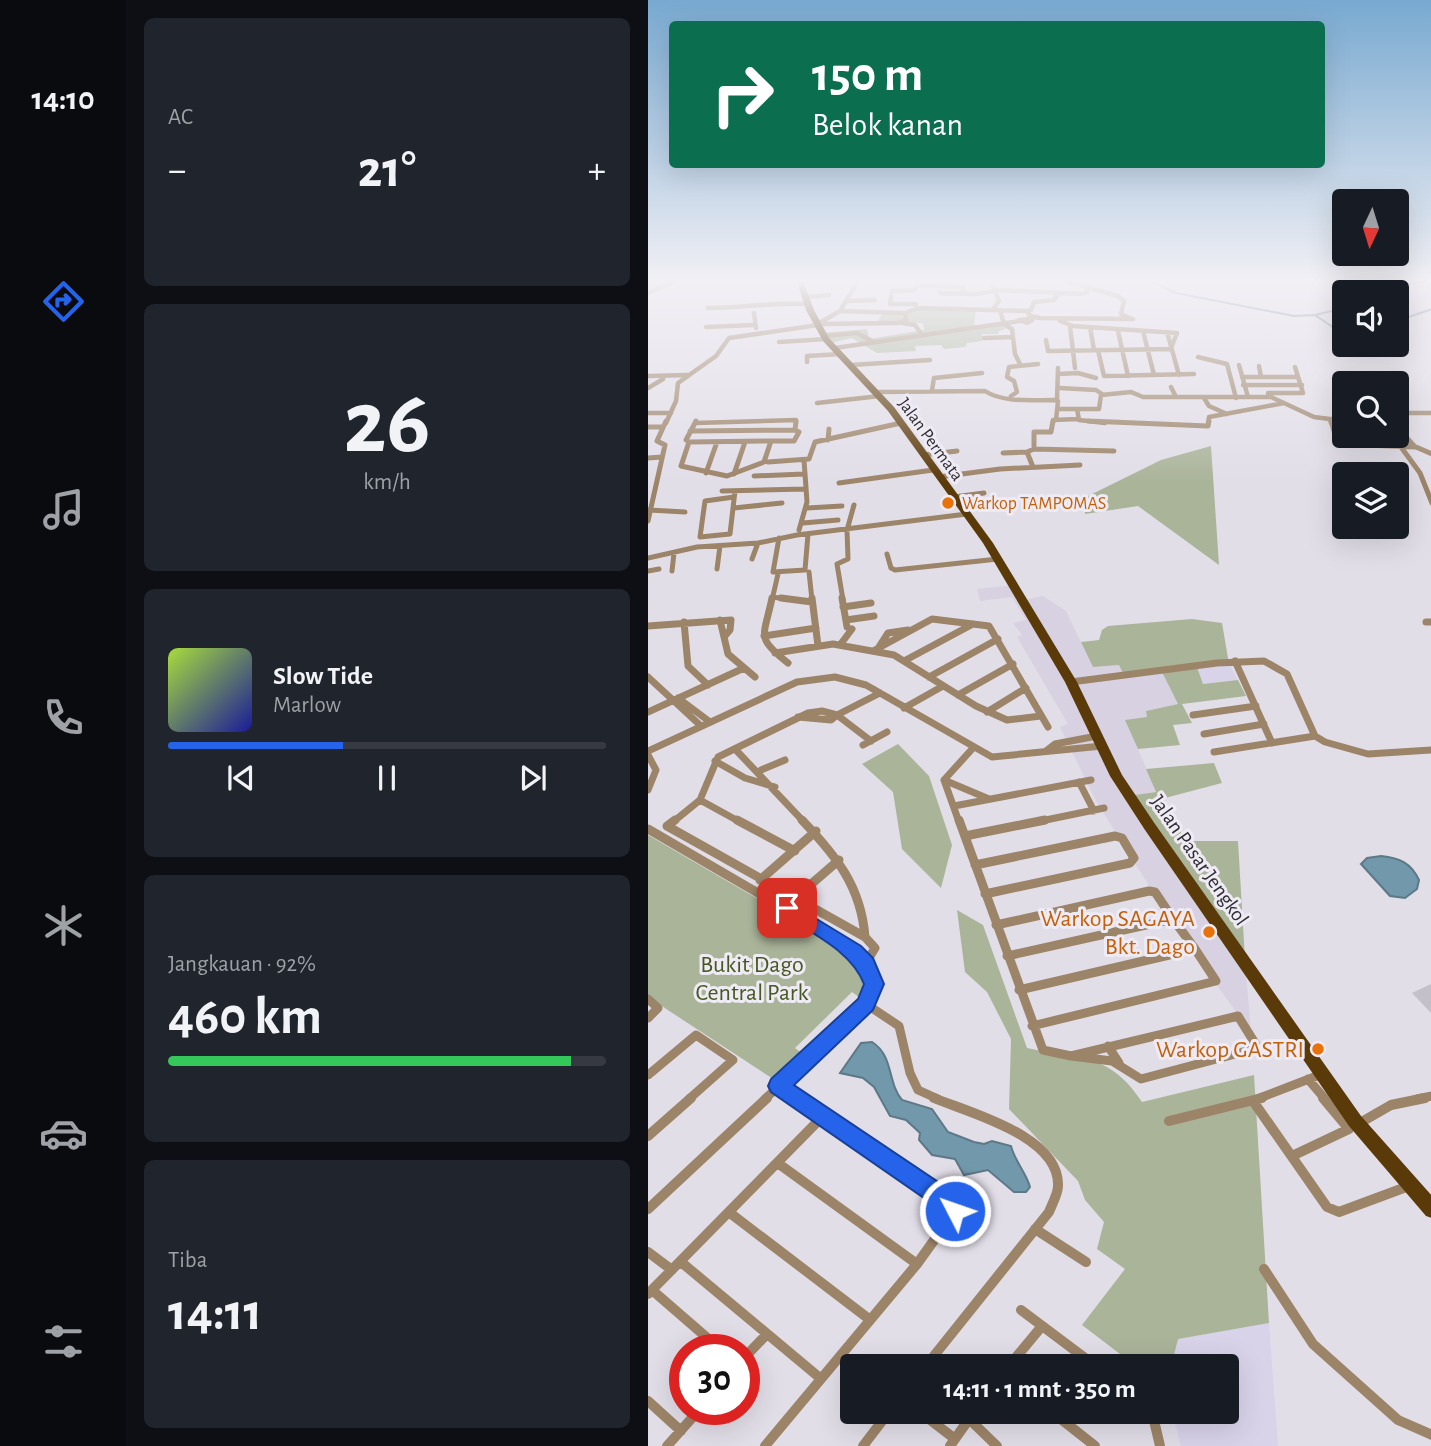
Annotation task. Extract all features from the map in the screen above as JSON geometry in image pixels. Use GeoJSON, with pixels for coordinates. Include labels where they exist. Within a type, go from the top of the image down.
{"type":"FeatureCollection","features":[{"type":"Feature","properties":{"kind":"main road","name":"Jalan Permata"},"geometry":{"type":"LineString","coordinates":[[835,348],[878,394],[967,514]]}},
{"type":"Feature","properties":{"kind":"main road","name":"Jalan Pasar Jengkol"},"geometry":{"type":"LineString","coordinates":[[967,514],[998,559],[1071,682],[1116,776],[1357,1124],[1431,1210]]}},
{"type":"Feature","properties":{"kind":"street"},"geometry":{"type":"LineString","coordinates":[[648,521],[662,477],[665,445],[657,441],[677,398],[678,383],[716,356],[721,348]]}},
{"type":"Feature","properties":{"kind":"street"},"geometry":{"type":"LineString","coordinates":[[807,362],[807,356],[846,348]]}},
{"type":"Feature","properties":{"kind":"street"},"geometry":{"type":"LineString","coordinates":[[1015,348],[1020,364]]}},
{"type":"Feature","properties":{"kind":"street"},"geometry":{"type":"LineString","coordinates":[[1048,348],[1048,351],[1160,348]]}},
{"type":"Feature","properties":{"kind":"street"},"geometry":{"type":"LineString","coordinates":[[1171,348],[1179,375]]}},
{"type":"Feature","properties":{"kind":"street"},"geometry":{"type":"LineString","coordinates":[[1122,349],[1128,376]]}},
{"type":"Feature","properties":{"kind":"street"},"geometry":{"type":"LineString","coordinates":[[1148,349],[1154,375]]}},
{"type":"Feature","properties":{"kind":"street"},"geometry":{"type":"LineString","coordinates":[[1073,350],[1075,368]]}},
{"type":"Feature","properties":{"kind":"street"},"geometry":{"type":"LineString","coordinates":[[1096,350],[1104,376],[1194,374]]}},
{"type":"Feature","properties":{"kind":"street"},"geometry":{"type":"LineString","coordinates":[[1198,357],[1227,364],[1236,398]]}},
{"type":"Feature","properties":{"kind":"street"},"geometry":{"type":"LineString","coordinates":[[851,365],[930,360]]}},
{"type":"Feature","properties":{"kind":"street"},"geometry":{"type":"LineString","coordinates":[[1011,396],[1017,392],[1017,387],[1014,381],[1007,377],[1008,367],[1038,364]]}},
{"type":"Feature","properties":{"kind":"street"},"geometry":{"type":"LineString","coordinates":[[1239,365],[1247,395]]}},
{"type":"Feature","properties":{"kind":"street"},"geometry":{"type":"LineString","coordinates":[[1259,366],[1261,377]]}},
{"type":"Feature","properties":{"kind":"street"},"geometry":{"type":"LineString","coordinates":[[1277,367],[1280,377]]}},
{"type":"Feature","properties":{"kind":"street"},"geometry":{"type":"LineString","coordinates":[[1060,388],[1096,390],[1102,394],[1131,392],[1141,397],[1236,398],[1247,395],[1302,394],[1302,385],[1295,367]]}},
{"type":"Feature","properties":{"kind":"street"},"geometry":{"type":"LineString","coordinates":[[1056,420],[1060,388],[1058,371],[1096,378]]}},
{"type":"Feature","properties":{"kind":"street"},"geometry":{"type":"LineString","coordinates":[[932,390],[934,378],[982,373]]}},
{"type":"Feature","properties":{"kind":"street"},"geometry":{"type":"LineString","coordinates":[[648,376],[664,378],[689,375]]}},
{"type":"Feature","properties":{"kind":"street"},"geometry":{"type":"LineString","coordinates":[[1242,377],[1298,377]]}},
{"type":"Feature","properties":{"kind":"street"},"geometry":{"type":"LineString","coordinates":[[648,388],[664,378]]}},
{"type":"Feature","properties":{"kind":"street"},"geometry":{"type":"LineString","coordinates":[[1244,385],[1302,385]]}},
{"type":"Feature","properties":{"kind":"street"},"geometry":{"type":"LineString","coordinates":[[1171,387],[1176,397]]}},
{"type":"Feature","properties":{"kind":"street"},"geometry":{"type":"LineString","coordinates":[[817,403],[932,390],[1057,400]]}},
{"type":"Feature","properties":{"kind":"street"},"geometry":{"type":"LineString","coordinates":[[1057,409],[1099,409],[1102,394]]}},
{"type":"Feature","properties":{"kind":"street"},"geometry":{"type":"LineString","coordinates":[[1247,395],[1272,397],[1314,417],[1330,419],[1332,425]]}},
{"type":"Feature","properties":{"kind":"street"},"geometry":{"type":"LineString","coordinates":[[1204,398],[1209,406],[1228,414]]}},
{"type":"Feature","properties":{"kind":"street"},"geometry":{"type":"LineString","coordinates":[[1034,449],[1034,432],[1051,432],[1051,422],[1056,420],[1078,419],[1103,424],[1133,422],[1205,426],[1209,425],[1209,417],[1285,403]]}},
{"type":"Feature","properties":{"kind":"street"},"geometry":{"type":"LineString","coordinates":[[1077,409],[1078,419]]}},
{"type":"Feature","properties":{"kind":"street"},"geometry":{"type":"LineString","coordinates":[[648,413],[671,413]]}},
{"type":"Feature","properties":{"kind":"street"},"geometry":{"type":"LineString","coordinates":[[1409,413],[1431,414]]}},
{"type":"Feature","properties":{"kind":"street"},"geometry":{"type":"LineString","coordinates":[[771,442],[764,462],[734,474],[706,473],[681,467],[689,442],[686,440],[698,420],[795,420],[795,430]]}},
{"type":"Feature","properties":{"kind":"street"},"geometry":{"type":"LineString","coordinates":[[689,442],[796,440],[814,443],[901,423]]}},
{"type":"Feature","properties":{"kind":"street"},"geometry":{"type":"LineString","coordinates":[[648,427],[662,426]]}},
{"type":"Feature","properties":{"kind":"street"},"geometry":{"type":"LineString","coordinates":[[828,440],[829,429]]}},
{"type":"Feature","properties":{"kind":"street"},"geometry":{"type":"LineString","coordinates":[[690,431],[795,430],[799,432],[796,440]]}},
{"type":"Feature","properties":{"kind":"street"},"geometry":{"type":"LineString","coordinates":[[706,473],[717,442]]}},
{"type":"Feature","properties":{"kind":"street"},"geometry":{"type":"LineString","coordinates":[[734,474],[745,442]]}},
{"type":"Feature","properties":{"kind":"street"},"geometry":{"type":"LineString","coordinates":[[1409,442],[1431,454]]}},
{"type":"Feature","properties":{"kind":"street"},"geometry":{"type":"LineString","coordinates":[[768,462],[812,458],[814,443]]}},
{"type":"Feature","properties":{"kind":"street"},"geometry":{"type":"LineString","coordinates":[[1409,447],[1416,447]]}},
{"type":"Feature","properties":{"kind":"street"},"geometry":{"type":"LineString","coordinates":[[1402,448],[1420,473],[1431,503]]}},
{"type":"Feature","properties":{"kind":"street"},"geometry":{"type":"LineString","coordinates":[[1003,453],[1034,449],[1114,451]]}},
{"type":"Feature","properties":{"kind":"street"},"geometry":{"type":"LineString","coordinates":[[923,455],[957,451]]}},
{"type":"Feature","properties":{"kind":"street"},"geometry":{"type":"LineString","coordinates":[[1027,452],[1033,467]]}},
{"type":"Feature","properties":{"kind":"street"},"geometry":{"type":"LineString","coordinates":[[648,457],[662,457]]}},
{"type":"Feature","properties":{"kind":"street"},"geometry":{"type":"LineString","coordinates":[[799,530],[807,508],[804,460]]}},
{"type":"Feature","properties":{"kind":"street"},"geometry":{"type":"LineString","coordinates":[[839,483],[1080,465]]}},
{"type":"Feature","properties":{"kind":"street"},"geometry":{"type":"LineString","coordinates":[[754,476],[804,474]]}},
{"type":"Feature","properties":{"kind":"street"},"geometry":{"type":"LineString","coordinates":[[648,483],[658,483]]}},
{"type":"Feature","properties":{"kind":"street"},"geometry":{"type":"LineString","coordinates":[[734,494],[730,534],[699,540],[705,501],[734,494],[805,489]]}},
{"type":"Feature","properties":{"kind":"street"},"geometry":{"type":"LineString","coordinates":[[722,491],[734,494]]}},
{"type":"Feature","properties":{"kind":"street"},"geometry":{"type":"LineString","coordinates":[[954,497],[984,493]]}},
{"type":"Feature","properties":{"kind":"street"},"geometry":{"type":"LineString","coordinates":[[734,508],[782,503]]}},
{"type":"Feature","properties":{"kind":"street"},"geometry":{"type":"LineString","coordinates":[[840,645],[848,625],[836,564],[848,559],[847,530],[854,505]]}},
{"type":"Feature","properties":{"kind":"street"},"geometry":{"type":"LineString","coordinates":[[807,508],[842,506]]}},
{"type":"Feature","properties":{"kind":"street"},"geometry":{"type":"LineString","coordinates":[[650,510],[685,512]]}},
{"type":"Feature","properties":{"kind":"street"},"geometry":{"type":"LineString","coordinates":[[648,558],[967,514]]}},
{"type":"Feature","properties":{"kind":"street"},"geometry":{"type":"LineString","coordinates":[[803,523],[838,520]]}},
{"type":"Feature","properties":{"kind":"street"},"geometry":{"type":"LineString","coordinates":[[779,538],[773,572],[804,570],[808,534]]}},
{"type":"Feature","properties":{"kind":"street"},"geometry":{"type":"LineString","coordinates":[[752,559],[758,543]]}},
{"type":"Feature","properties":{"kind":"street"},"geometry":{"type":"LineString","coordinates":[[717,569],[720,546]]}},
{"type":"Feature","properties":{"kind":"street"},"geometry":{"type":"LineString","coordinates":[[672,571],[674,553]]}},
{"type":"Feature","properties":{"kind":"street"},"geometry":{"type":"LineString","coordinates":[[887,554],[891,568],[895,570],[998,559]]}},
{"type":"Feature","properties":{"kind":"street"},"geometry":{"type":"LineString","coordinates":[[648,571],[659,569]]}},
{"type":"Feature","properties":{"kind":"street"},"geometry":{"type":"LineString","coordinates":[[809,572],[818,646]]}},
{"type":"Feature","properties":{"kind":"street"},"geometry":{"type":"LineString","coordinates":[[778,574],[764,636],[766,646],[788,663]]}},
{"type":"Feature","properties":{"kind":"street"},"geometry":{"type":"LineString","coordinates":[[772,597],[812,602]]}},
{"type":"Feature","properties":{"kind":"street"},"geometry":{"type":"LineString","coordinates":[[843,607],[871,603]]}},
{"type":"Feature","properties":{"kind":"street"},"geometry":{"type":"LineString","coordinates":[[848,625],[874,616]]}},
{"type":"Feature","properties":{"kind":"street"},"geometry":{"type":"LineString","coordinates":[[875,649],[936,618],[989,626],[1048,727]]}},
{"type":"Feature","properties":{"kind":"street"},"geometry":{"type":"LineString","coordinates":[[648,626],[720,620],[728,654],[755,677]]}},
{"type":"Feature","properties":{"kind":"street"},"geometry":{"type":"LineString","coordinates":[[684,622],[688,666],[708,685]]}},
{"type":"Feature","properties":{"kind":"street"},"geometry":{"type":"LineString","coordinates":[[904,661],[973,624]]}},
{"type":"Feature","properties":{"kind":"street"},"geometry":{"type":"LineString","coordinates":[[764,636],[816,628]]}},
{"type":"Feature","properties":{"kind":"street"},"geometry":{"type":"LineString","coordinates":[[929,677],[998,639]]}},
{"type":"Feature","properties":{"kind":"street"},"geometry":{"type":"LineString","coordinates":[[775,653],[840,645],[875,649],[894,655],[988,712],[1013,721],[1041,716]]}},
{"type":"Feature","properties":{"kind":"street"},"geometry":{"type":"LineString","coordinates":[[1071,682],[1235,661],[1264,661],[1283,670],[1290,677],[1315,736]]}},
{"type":"Feature","properties":{"kind":"street"},"geometry":{"type":"LineString","coordinates":[[1235,661],[1272,743]]}},
{"type":"Feature","properties":{"kind":"street"},"geometry":{"type":"LineString","coordinates":[[958,695],[1013,664]]}},
{"type":"Feature","properties":{"kind":"street"},"geometry":{"type":"LineString","coordinates":[[648,712],[744,668]]}},
{"type":"Feature","properties":{"kind":"street"},"geometry":{"type":"LineString","coordinates":[[648,677],[701,726]]}},
{"type":"Feature","properties":{"kind":"street"},"geometry":{"type":"LineString","coordinates":[[648,790],[656,770],[648,753],[797,682],[814,678],[852,680],[880,693],[974,748],[998,758],[1100,741]]}},
{"type":"Feature","properties":{"kind":"street"},"geometry":{"type":"LineString","coordinates":[[904,708],[943,686]]}},
{"type":"Feature","properties":{"kind":"street"},"geometry":{"type":"LineString","coordinates":[[988,712],[1027,688]]}},
{"type":"Feature","properties":{"kind":"street"},"geometry":{"type":"LineString","coordinates":[[866,963],[876,948],[865,937],[794,900],[668,827],[700,800],[715,761],[798,718],[831,720],[880,693]]}},
{"type":"Feature","properties":{"kind":"street"},"geometry":{"type":"LineString","coordinates":[[674,699],[710,722]]}},
{"type":"Feature","properties":{"kind":"street"},"geometry":{"type":"LineString","coordinates":[[1193,715],[1256,706]]}},
{"type":"Feature","properties":{"kind":"street"},"geometry":{"type":"LineString","coordinates":[[837,715],[867,743],[887,732]]}},
{"type":"Feature","properties":{"kind":"street"},"geometry":{"type":"LineString","coordinates":[[1204,734],[1264,724]]}},
{"type":"Feature","properties":{"kind":"street"},"geometry":{"type":"LineString","coordinates":[[1214,752],[1315,736],[1337,748],[1368,754],[1431,750]]}},
{"type":"Feature","properties":{"kind":"street"},"geometry":{"type":"LineString","coordinates":[[944,779],[974,748]]}},
{"type":"Feature","properties":{"kind":"street"},"geometry":{"type":"LineString","coordinates":[[735,749],[761,770],[839,860],[857,891],[864,913],[865,937]]}},
{"type":"Feature","properties":{"kind":"street"},"geometry":{"type":"LineString","coordinates":[[761,770],[785,760]]}},
{"type":"Feature","properties":{"kind":"street"},"geometry":{"type":"LineString","coordinates":[[715,761],[745,778],[775,787]]}},
{"type":"Feature","properties":{"kind":"street"},"geometry":{"type":"LineString","coordinates":[[944,779],[989,799]]}},
{"type":"Feature","properties":{"kind":"street"},"geometry":{"type":"LineString","coordinates":[[944,779],[1043,1050],[1119,1063]]}},
{"type":"Feature","properties":{"kind":"street"},"geometry":{"type":"LineString","coordinates":[[954,806],[1091,780]]}},
{"type":"Feature","properties":{"kind":"street"},"geometry":{"type":"LineString","coordinates":[[1079,782],[1094,811]]}},
{"type":"Feature","properties":{"kind":"street"},"geometry":{"type":"LineString","coordinates":[[700,800],[796,851]]}},
{"type":"Feature","properties":{"kind":"street"},"geometry":{"type":"LineString","coordinates":[[965,836],[1104,808]]}},
{"type":"Feature","properties":{"kind":"street"},"geometry":{"type":"LineString","coordinates":[[648,829],[810,921],[866,963],[874,984],[866,1004],[648,1209]]}},
{"type":"Feature","properties":{"kind":"street"},"geometry":{"type":"LineString","coordinates":[[760,880],[816,831]]}},
{"type":"Feature","properties":{"kind":"street"},"geometry":{"type":"LineString","coordinates":[[975,865],[1115,836],[1122,838],[1134,858],[1130,863],[985,894]]}},
{"type":"Feature","properties":{"kind":"street"},"geometry":{"type":"LineString","coordinates":[[794,900],[839,860]]}},
{"type":"Feature","properties":{"kind":"street"},"geometry":{"type":"LineString","coordinates":[[996,925],[1152,891],[1215,978],[1214,984],[1032,1026]]}},
{"type":"Feature","properties":{"kind":"street"},"geometry":{"type":"LineString","coordinates":[[1007,956],[1173,919]]}},
{"type":"Feature","properties":{"kind":"street"},"geometry":{"type":"LineString","coordinates":[[1019,990],[1195,949]]}},
{"type":"Feature","properties":{"kind":"street"},"geometry":{"type":"LineString","coordinates":[[648,999],[658,1008],[648,1018]]}},
{"type":"Feature","properties":{"kind":"street"},"geometry":{"type":"LineString","coordinates":[[866,1004],[899,1026],[910,1073],[918,1090],[1021,1133],[1049,1159],[1057,1176],[1056,1201],[935,1354]]}},
{"type":"Feature","properties":{"kind":"street"},"geometry":{"type":"LineString","coordinates":[[1069,1056],[1108,1046],[1238,1016],[1259,1045],[1258,1048],[1141,1079],[1131,1076],[1108,1046]]}},
{"type":"Feature","properties":{"kind":"street"},"geometry":{"type":"LineString","coordinates":[[648,1075],[696,1035],[733,1060],[648,1136]]}},
{"type":"Feature","properties":{"kind":"street"},"geometry":{"type":"LineString","coordinates":[[1169,1121],[1253,1101],[1323,1074]]}},
{"type":"Feature","properties":{"kind":"street"},"geometry":{"type":"LineString","coordinates":[[1292,1156],[1349,1129],[1308,1079]]}},
{"type":"Feature","properties":{"kind":"street"},"geometry":{"type":"LineString","coordinates":[[765,1446],[954,1217],[954,1206],[779,1086]]}},
{"type":"Feature","properties":{"kind":"street"},"geometry":{"type":"LineString","coordinates":[[1357,1124],[1391,1105],[1431,1096]]}},
{"type":"Feature","properties":{"kind":"street"},"geometry":{"type":"LineString","coordinates":[[1253,1101],[1332,1211],[1339,1212],[1409,1186]]}},
{"type":"Feature","properties":{"kind":"street"},"geometry":{"type":"LineString","coordinates":[[702,1334],[650,1292],[779,1164],[823,1116]]}},
{"type":"Feature","properties":{"kind":"street"},"geometry":{"type":"LineString","coordinates":[[779,1164],[917,1264]]}},
{"type":"Feature","properties":{"kind":"street"},"geometry":{"type":"LineString","coordinates":[[730,1213],[869,1320]]}},
{"type":"Feature","properties":{"kind":"street"},"geometry":{"type":"LineString","coordinates":[[1035,1228],[1086,1262]]}},
{"type":"Feature","properties":{"kind":"street"},"geometry":{"type":"LineString","coordinates":[[648,1252],[676,1266],[767,1334],[820,1378]]}},
{"type":"Feature","properties":{"kind":"street"},"geometry":{"type":"LineString","coordinates":[[1264,1269],[1313,1344],[1398,1420],[1431,1435]]}},
{"type":"Feature","properties":{"kind":"street"},"geometry":{"type":"LineString","coordinates":[[1021,1310],[1080,1354]]}},
{"type":"Feature","properties":{"kind":"street"},"geometry":{"type":"LineString","coordinates":[[1019,1354],[1042,1326]]}},
{"type":"Feature","properties":{"kind":"street"},"geometry":{"type":"LineString","coordinates":[[760,1341],[767,1334]]}},
{"type":"Feature","properties":{"kind":"street"},"geometry":{"type":"LineString","coordinates":[[648,1401],[681,1431]]}},
{"type":"Feature","properties":{"kind":"street"},"geometry":{"type":"LineString","coordinates":[[863,1446],[880,1424]]}},
{"type":"Feature","properties":{"kind":"street"},"geometry":{"type":"LineString","coordinates":[[932,1424],[952,1443],[965,1424]]}},
{"type":"Feature","properties":{"kind":"street"},"geometry":{"type":"LineString","coordinates":[[978,1424],[997,1446]]}},
{"type":"Feature","properties":{"kind":"street"},"geometry":{"type":"LineString","coordinates":[[1067,1424],[1095,1446]]}},
{"type":"Feature","properties":{"kind":"street"},"geometry":{"type":"LineString","coordinates":[[1155,1424],[1160,1446]]}},
{"type":"Feature","properties":{"kind":"street"},"geometry":{"type":"LineString","coordinates":[[667,1446],[686,1425]]}},
{"type":"Feature","properties":{"kind":"shaded area"},"geometry":{"type":"Polygon","coordinates":[[[1013,585],[1024,600],[1043,596],[1066,611],[1093,667],[1119,665],[1161,670],[1178,704],[1146,711],[1148,717],[1126,720],[1156,792],[1129,796],[1245,959],[1251,1033],[1171,921],[1096,801],[1060,727],[1068,724],[1017,637],[1022,635],[1013,623],[1026,620],[1012,597],[980,601],[977,589],[1013,585]]]}},
{"type":"Feature","properties":{"kind":"shaded area"},"geometry":{"type":"Polygon","coordinates":[[[1229,664],[1238,680],[1203,684],[1197,666],[1229,664]]]}},
{"type":"Feature","properties":{"kind":"shaded area"},"geometry":{"type":"Polygon","coordinates":[[[1269,1323],[1278,1446],[1181,1446],[1175,1424],[1239,1424],[1239,1354],[1174,1354],[1177,1339],[1269,1323]]]}},
{"type":"Feature","properties":{"kind":"green space"},"geometry":{"type":"Polygon","coordinates":[[[869,348],[915,348],[916,351],[877,353],[869,348]]]}},
{"type":"Feature","properties":{"kind":"green space"},"geometry":{"type":"Polygon","coordinates":[[[1211,446],[1219,565],[1138,506],[1085,514],[1084,498],[1161,460],[1211,446]]]}},
{"type":"Feature","properties":{"kind":"green space"},"geometry":{"type":"Polygon","coordinates":[[[1192,619],[1222,623],[1229,664],[1197,667],[1203,684],[1238,680],[1246,696],[1182,704],[1192,723],[1173,725],[1180,745],[1138,749],[1125,720],[1147,717],[1146,711],[1178,704],[1161,670],[1124,675],[1119,665],[1093,667],[1081,642],[1099,640],[1102,630],[1108,626],[1192,619]]]}},
{"type":"Feature","properties":{"kind":"green space"},"geometry":{"type":"Polygon","coordinates":[[[898,744],[929,776],[952,845],[941,888],[902,849],[893,792],[862,764],[898,744]]]}},
{"type":"Feature","properties":{"kind":"green space"},"geometry":{"type":"Polygon","coordinates":[[[1214,763],[1222,783],[1165,798],[1166,811],[1187,841],[1238,841],[1245,959],[1128,796],[1156,792],[1146,769],[1214,763]]]}},
{"type":"Feature","properties":{"kind":"green space","name":"Bukit Dago Central Park"},"geometry":{"type":"Polygon","coordinates":[[[648,835],[854,955],[863,971],[867,987],[863,1000],[852,992],[795,1048],[803,1054],[773,1079],[648,997],[648,835]]]}},
{"type":"Feature","properties":{"kind":"green space"},"geometry":{"type":"Polygon","coordinates":[[[957,910],[983,925],[1027,1048],[1078,1057],[1106,1066],[1130,1086],[1142,1102],[1254,1075],[1269,1323],[1178,1339],[1174,1354],[1120,1354],[1082,1325],[1125,1269],[1097,1249],[1104,1222],[1085,1200],[1078,1181],[1009,1109],[1011,1039],[987,992],[965,972],[957,910]]]}},
{"type":"Feature","properties":{"kind":"water"},"geometry":{"type":"Polygon","coordinates":[[[1367,858],[1394,858],[1408,865],[1419,880],[1417,889],[1405,898],[1390,896],[1361,864],[1367,858]]]}},
{"type":"Feature","properties":{"kind":"water"},"geometry":{"type":"Polygon","coordinates":[[[872,1042],[884,1054],[897,1093],[902,1100],[932,1109],[948,1132],[974,1142],[984,1144],[992,1141],[1011,1146],[1030,1187],[1026,1192],[1014,1192],[988,1170],[964,1175],[955,1159],[932,1155],[919,1140],[920,1133],[906,1120],[890,1116],[874,1087],[863,1078],[840,1073],[861,1043],[872,1042]]]}},
{"type":"Feature","properties":{"kind":"building"},"geometry":{"type":"Polygon","coordinates":[[[1431,984],[1431,1013],[1412,993],[1431,984]]]}},
{"type":"Feature","properties":{"kind":"place","name":"Warkop TAMPOMAS"},"geometry":{"type":"Point","coordinates":[948,503]}},
{"type":"Feature","properties":{"kind":"place","name":"Warkop SAGAYA Bkt. Dago"},"geometry":{"type":"Point","coordinates":[1209,932]}},
{"type":"Feature","properties":{"kind":"place","name":"Warkop GASTRI"},"geometry":{"type":"Point","coordinates":[1318,1049]}},
{"type":"Feature","properties":{"kind":"route"},"geometry":{"type":"LineString","coordinates":[[787,908],[854,951],[866,963],[874,984],[866,1004],[779,1086],[954,1206],[955,1211]]}}]}
